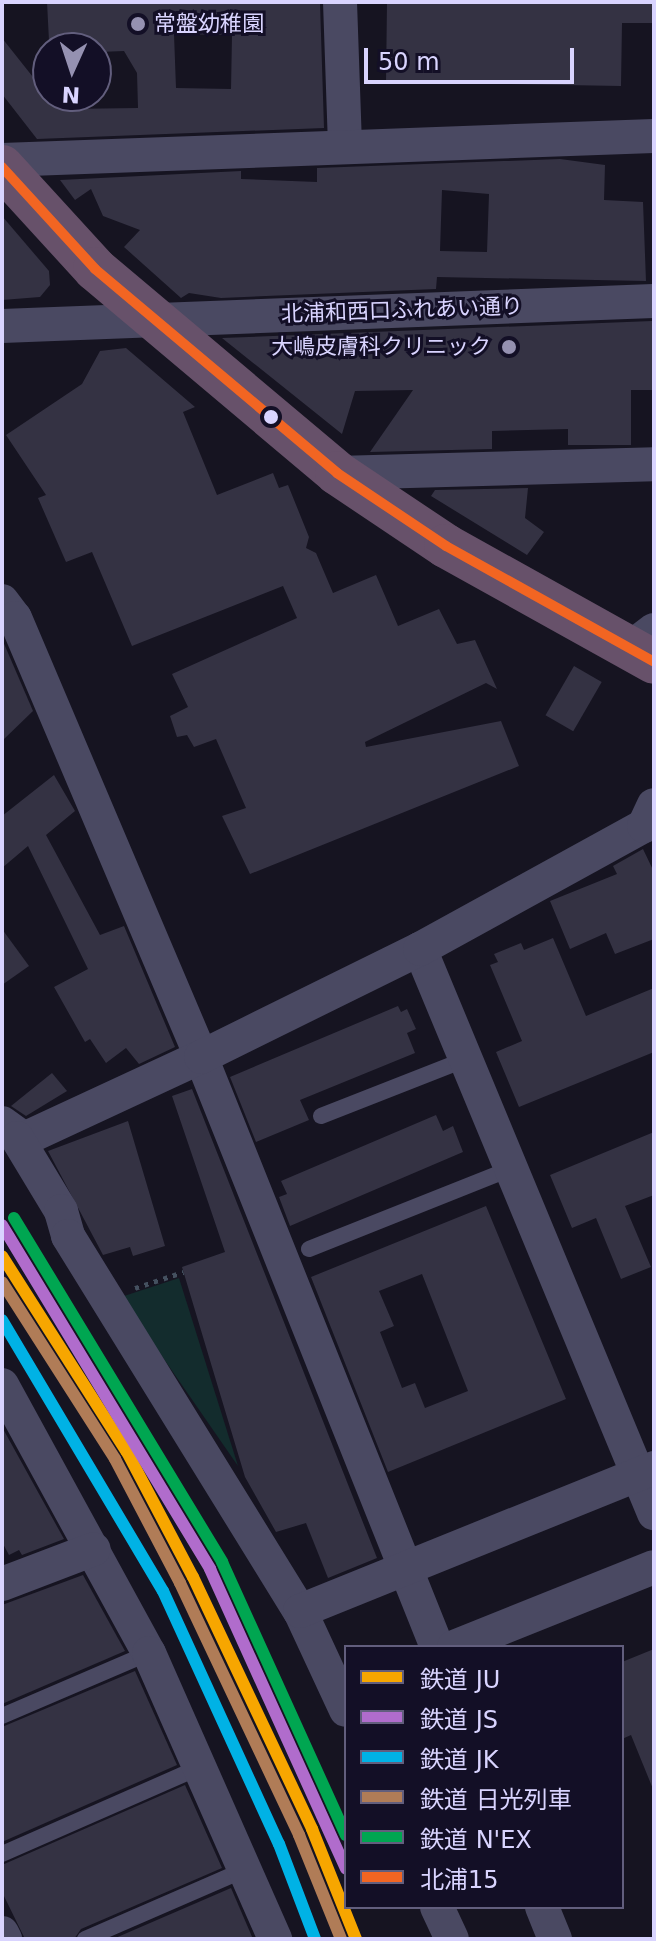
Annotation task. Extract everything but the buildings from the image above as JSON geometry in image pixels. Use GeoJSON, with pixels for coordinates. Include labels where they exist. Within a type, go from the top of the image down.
{"type":"FeatureCollection","features":[{"type":"Feature","properties":{"kind":"highway"},"geometry":{"type":"LineString","coordinates":[[2,167],[45,219],[151,319],[337,473],[446,546],[646,647]]}},
{"type":"Feature","properties":{"kind":"street"},"geometry":{"type":"LineString","coordinates":[[340,2],[345,146]]}},
{"type":"Feature","properties":{"kind":"street"},"geometry":{"type":"LineString","coordinates":[[2,160],[654,136]]}},
{"type":"Feature","properties":{"kind":"street","name":"北浦和西口ふれあい通り"},"geometry":{"type":"LineString","coordinates":[[2,326],[654,301]]}},
{"type":"Feature","properties":{"kind":"street"},"geometry":{"type":"LineString","coordinates":[[337,473],[654,464]]}},
{"type":"Feature","properties":{"kind":"street"},"geometry":{"type":"LineString","coordinates":[[6,616],[201,1057],[436,1645]]}},
{"type":"Feature","properties":{"kind":"street"},"geometry":{"type":"LineString","coordinates":[[344,1706],[300,1611],[9,1131],[201,1057],[420,949],[651,827]]}},
{"type":"Feature","properties":{"kind":"street"},"geometry":{"type":"LineString","coordinates":[[420,949],[510,1169],[646,1472],[654,1513]]}},
{"type":"Feature","properties":{"kind":"street"},"geometry":{"type":"LineString","coordinates":[[2,1385],[149,1653],[247,1868],[275,1939]]}},
{"type":"Feature","properties":{"kind":"street"},"geometry":{"type":"LineString","coordinates":[[300,1611],[403,1567],[646,1472]]}},
{"type":"Feature","properties":{"kind":"street"},"geometry":{"type":"LineString","coordinates":[[2,1584],[94,1549]]}},
{"type":"Feature","properties":{"kind":"street"},"geometry":{"type":"LineString","coordinates":[[459,1645],[654,1567]]}},
{"type":"Feature","properties":{"kind":"street"},"geometry":{"type":"LineString","coordinates":[[438,1909],[452,1939]]}},
{"type":"Feature","properties":{"kind":"street"},"geometry":{"type":"LineString","coordinates":[[543,1909],[555,1939]]}},
{"type":"Feature","properties":{"kind":"street"},"geometry":{"type":"LineString","coordinates":[[2,1933],[5,1939]]}},
{"type":"Feature","properties":{"kind":"lane"},"geometry":{"type":"LineString","coordinates":[[321,1116],[464,1060]]}},
{"type":"Feature","properties":{"kind":"lane"},"geometry":{"type":"LineString","coordinates":[[309,1249],[510,1169]]}},
{"type":"Feature","properties":{"kind":"lane"},"geometry":{"type":"LineString","coordinates":[[2,1716],[149,1653]]}},
{"type":"Feature","properties":{"kind":"lane"},"geometry":{"type":"LineString","coordinates":[[2,1854],[200,1767]]}},
{"type":"Feature","properties":{"kind":"lane"},"geometry":{"type":"LineString","coordinates":[[85,1939],[247,1868]]}},
{"type":"Feature","properties":{"kind":"path"},"geometry":{"type":"LineString","coordinates":[[108,1297],[183,1272]]}},
{"type":"Feature","properties":{"kind":"green space"},"geometry":{"type":"Polygon","coordinates":[[[179,1278],[238,1466],[121,1297],[179,1278]]]}},
{"type":"Feature","properties":{"kind":"rail line","name":"N'EX"},"geometry":{"type":"LineString","coordinates":[[14,1218],[222,1562],[344,1831]]}},
{"type":"Feature","properties":{"kind":"rail line","name":"JS"},"geometry":{"type":"LineString","coordinates":[[2,1225],[210,1569],[344,1865]]}},
{"type":"Feature","properties":{"kind":"rail line","name":"JU"},"geometry":{"type":"LineString","coordinates":[[2,1256],[127,1452],[193,1577],[312,1829],[356,1939]]}},
{"type":"Feature","properties":{"kind":"rail line","name":"日光列車"},"geometry":{"type":"LineString","coordinates":[[2,1282],[115,1459],[180,1583],[299,1835],[341,1939]]}},
{"type":"Feature","properties":{"kind":"rail line","name":"JK"},"geometry":{"type":"LineString","coordinates":[[2,1320],[163,1591],[279,1844],[315,1939]]}},
{"type":"Feature","properties":{"kind":"transit line","name":"北浦15"},"geometry":{"type":"LineString","coordinates":[[2,167],[95,269],[337,473],[446,546],[654,662]]}},
{"type":"Feature","properties":{"kind":"place","name":"常盤幼稚園"},"geometry":{"type":"Point","coordinates":[138,24]}},
{"type":"Feature","properties":{"kind":"place","name":"大嶋皮膚科クリニック"},"geometry":{"type":"Point","coordinates":[509,347]}}]}
